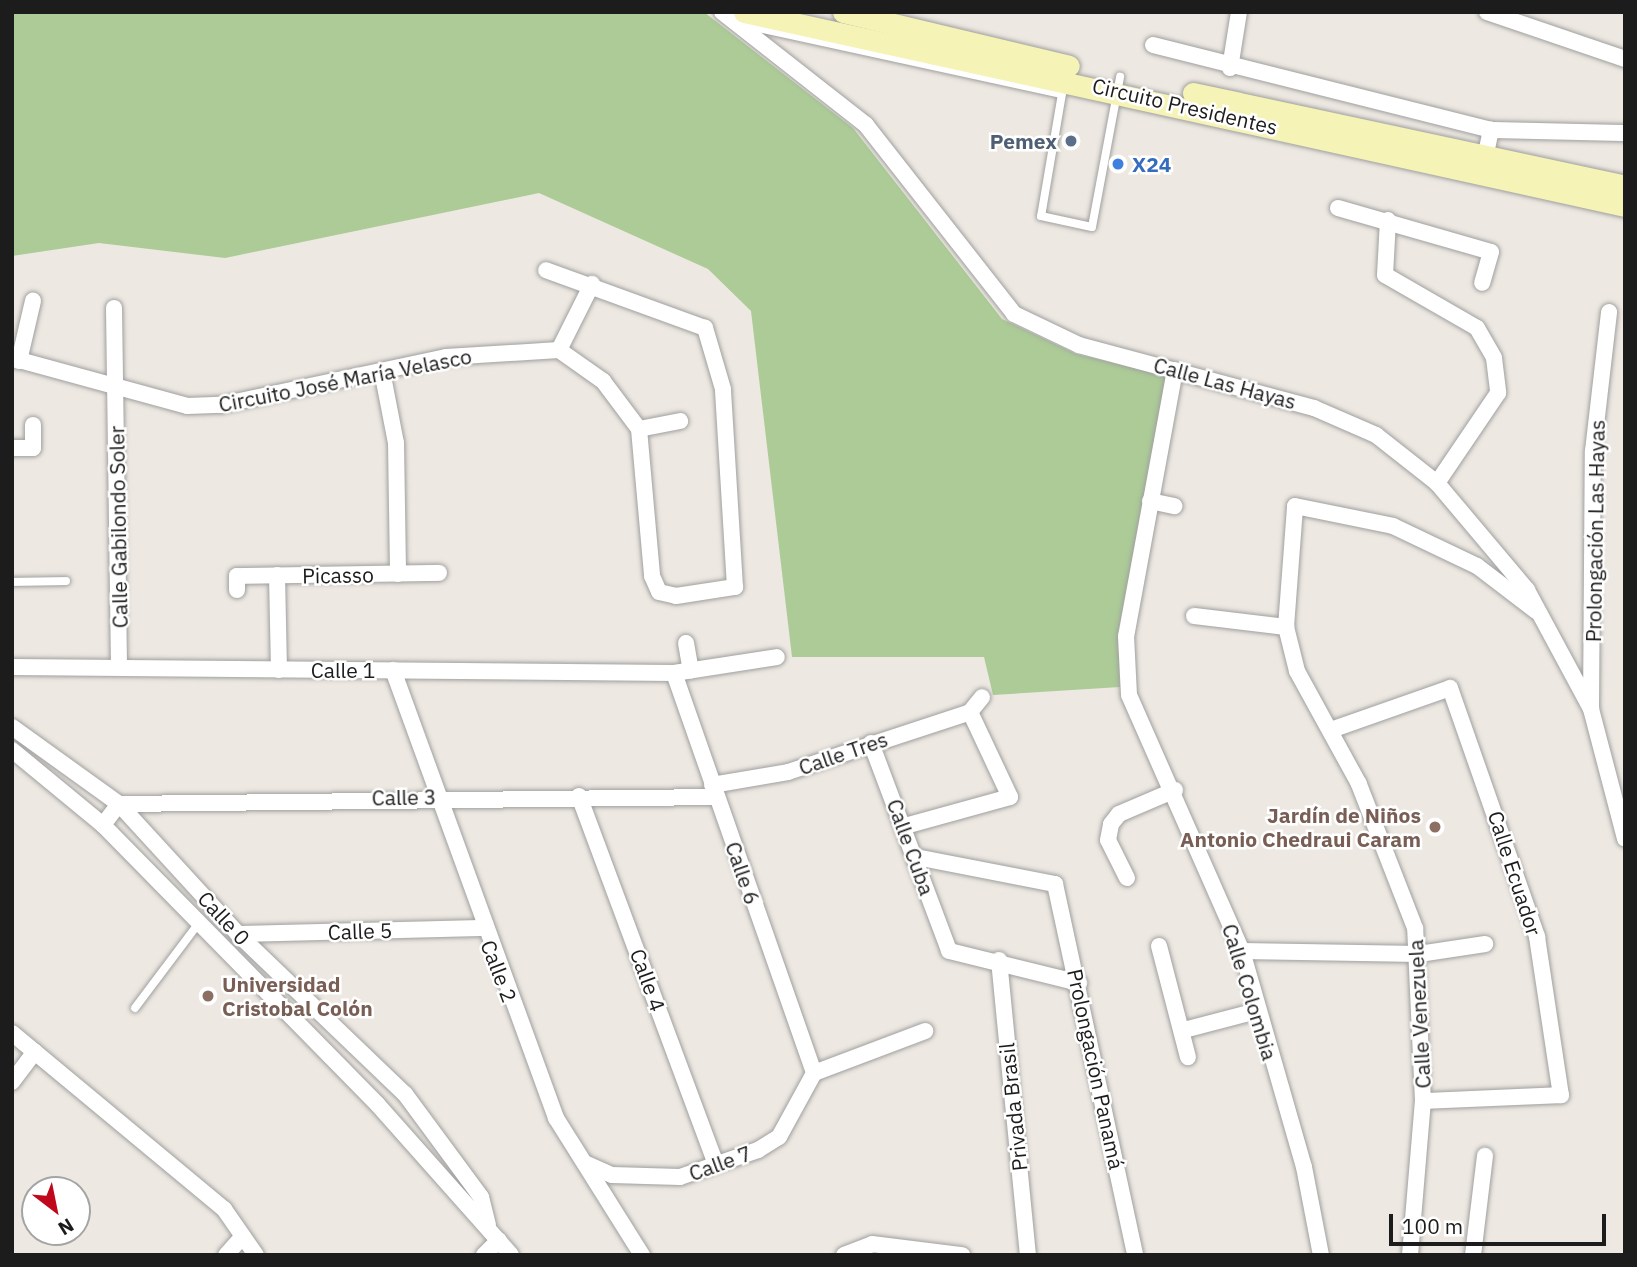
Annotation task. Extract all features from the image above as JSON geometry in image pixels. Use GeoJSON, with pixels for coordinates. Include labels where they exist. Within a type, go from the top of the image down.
{"type":"FeatureCollection","features":[{"type":"Feature","properties":{"kind":"main road","name":"Circuito Presidentes"},"geometry":{"type":"LineString","coordinates":[[843,12],[895,18],[1064,80]]}},
{"type":"Feature","properties":{"kind":"main road","name":"Circuito Presidentes"},"geometry":{"type":"LineString","coordinates":[[739,18],[1064,80],[1118,84],[1625,186]]}},
{"type":"Feature","properties":{"kind":"main road","name":"Circuito Presidentes"},"geometry":{"type":"LineString","coordinates":[[1118,84],[1625,206]]}},
{"type":"Feature","properties":{"kind":"street","name":"Calle Las Hayas"},"geometry":{"type":"LineString","coordinates":[[722,12],[739,18],[866,125],[1004,306],[1079,345],[1314,408],[1376,435],[1437,483],[1527,590],[1591,709],[1625,839]]}},
{"type":"Feature","properties":{"kind":"street"},"geometry":{"type":"LineString","coordinates":[[1230,68],[1239,12]]}},
{"type":"Feature","properties":{"kind":"street"},"geometry":{"type":"LineString","coordinates":[[1487,12],[1625,60]]}},
{"type":"Feature","properties":{"kind":"street"},"geometry":{"type":"LineString","coordinates":[[1153,45],[1230,68],[1491,130],[1625,133]]}},
{"type":"Feature","properties":{"kind":"street"},"geometry":{"type":"LineString","coordinates":[[1485,158],[1491,130]]}},
{"type":"Feature","properties":{"kind":"street"},"geometry":{"type":"LineString","coordinates":[[1338,208],[1388,220],[1491,252],[1482,283]]}},
{"type":"Feature","properties":{"kind":"street"},"geometry":{"type":"LineString","coordinates":[[1388,220],[1385,275],[1477,328],[1494,358],[1498,393],[1437,483]]}},
{"type":"Feature","properties":{"kind":"street"},"geometry":{"type":"LineString","coordinates":[[546,270],[592,284],[705,328],[723,389],[735,587],[676,596],[659,592],[652,576],[639,429],[603,381],[559,350],[592,284]]}},
{"type":"Feature","properties":{"kind":"street"},"geometry":{"type":"LineString","coordinates":[[16,360],[33,301]]}},
{"type":"Feature","properties":{"kind":"street","name":"Calle Gabilondo Soler"},"geometry":{"type":"LineString","coordinates":[[114,308],[119,667]]}},
{"type":"Feature","properties":{"kind":"street","name":"Prolongación Las Hayas"},"geometry":{"type":"LineString","coordinates":[[1591,709],[1593,451],[1609,312]]}},
{"type":"Feature","properties":{"kind":"street","name":"Circuito José María Velasco"},"geometry":{"type":"LineString","coordinates":[[16,360],[187,406],[221,405],[446,357],[559,350]]}},
{"type":"Feature","properties":{"kind":"street","name":"Calle Colombia"},"geometry":{"type":"LineString","coordinates":[[1175,369],[1126,636],[1129,695],[1175,790],[1242,951],[1257,1011],[1304,1167],[1321,1255]]}},
{"type":"Feature","properties":{"kind":"street"},"geometry":{"type":"LineString","coordinates":[[382,371],[396,443],[398,574]]}},
{"type":"Feature","properties":{"kind":"street"},"geometry":{"type":"LineString","coordinates":[[639,429],[680,421]]}},
{"type":"Feature","properties":{"kind":"street"},"geometry":{"type":"LineString","coordinates":[[12,448],[33,448],[33,425]]}},
{"type":"Feature","properties":{"kind":"street"},"geometry":{"type":"LineString","coordinates":[[1150,501],[1174,506]]}},
{"type":"Feature","properties":{"kind":"street","name":"Calle Venezuela"},"geometry":{"type":"LineString","coordinates":[[1410,1255],[1423,1101],[1419,954],[1363,796],[1331,730],[1297,671],[1286,627],[1294,506],[1393,526],[1477,566],[1538,613]]}},
{"type":"Feature","properties":{"kind":"street","name":"Picasso"},"geometry":{"type":"LineString","coordinates":[[237,583],[276,575],[439,573]]}},
{"type":"Feature","properties":{"kind":"street"},"geometry":{"type":"LineString","coordinates":[[276,575],[279,670]]}},
{"type":"Feature","properties":{"kind":"street"},"geometry":{"type":"LineString","coordinates":[[1194,616],[1286,627]]}},
{"type":"Feature","properties":{"kind":"street"},"geometry":{"type":"LineString","coordinates":[[686,643],[691,671]]}},
{"type":"Feature","properties":{"kind":"street","name":"Calle 1"},"geometry":{"type":"LineString","coordinates":[[12,667],[674,673],[776,657]]}},
{"type":"Feature","properties":{"kind":"street","name":"Calle 2"},"geometry":{"type":"LineString","coordinates":[[393,670],[483,928],[556,1118],[642,1255]]}},
{"type":"Feature","properties":{"kind":"street","name":"Calle 6"},"geometry":{"type":"LineString","coordinates":[[674,673],[814,1073]]}},
{"type":"Feature","properties":{"kind":"street","name":"Calle Ecuador"},"geometry":{"type":"LineString","coordinates":[[1331,730],[1450,688],[1535,926],[1561,1095],[1423,1101]]}},
{"type":"Feature","properties":{"kind":"street"},"geometry":{"type":"LineString","coordinates":[[905,825],[1010,797],[971,712],[982,697]]}},
{"type":"Feature","properties":{"kind":"street","name":"Calle Tres"},"geometry":{"type":"LineString","coordinates":[[714,791],[788,772],[971,712]]}},
{"type":"Feature","properties":{"kind":"street","name":"Calle 0"},"geometry":{"type":"LineString","coordinates":[[12,727],[119,804],[238,934],[405,1094],[481,1197],[488,1227]]}},
{"type":"Feature","properties":{"kind":"street","name":"Calle Cuba"},"geometry":{"type":"LineString","coordinates":[[871,743],[905,825],[948,951],[999,960]]}},
{"type":"Feature","properties":{"kind":"street"},"geometry":{"type":"LineString","coordinates":[[12,750],[103,825],[378,1105],[511,1255]]}},
{"type":"Feature","properties":{"kind":"street"},"geometry":{"type":"LineString","coordinates":[[1127,878],[1108,840],[1111,824],[1119,814],[1175,790]]}},
{"type":"Feature","properties":{"kind":"street","name":"Calle 3"},"geometry":{"type":"LineString","coordinates":[[119,804],[714,791]]}},
{"type":"Feature","properties":{"kind":"street","name":"Calle 4"},"geometry":{"type":"LineString","coordinates":[[579,796],[716,1164]]}},
{"type":"Feature","properties":{"kind":"street"},"geometry":{"type":"LineString","coordinates":[[103,825],[119,804]]}},
{"type":"Feature","properties":{"kind":"street","name":"Prolongación Panamá"},"geometry":{"type":"LineString","coordinates":[[916,857],[1055,884],[1079,983],[1135,1255]]}},
{"type":"Feature","properties":{"kind":"street","name":"Calle 5"},"geometry":{"type":"LineString","coordinates":[[238,934],[483,928]]}},
{"type":"Feature","properties":{"kind":"street"},"geometry":{"type":"LineString","coordinates":[[1242,951],[1419,954],[1485,944]]}},
{"type":"Feature","properties":{"kind":"street"},"geometry":{"type":"LineString","coordinates":[[1159,946],[1184,1030],[1188,1057]]}},
{"type":"Feature","properties":{"kind":"street"},"geometry":{"type":"LineString","coordinates":[[999,960],[1079,983]]}},
{"type":"Feature","properties":{"kind":"street","name":"Privada Brasil"},"geometry":{"type":"LineString","coordinates":[[999,960],[1028,1255]]}},
{"type":"Feature","properties":{"kind":"street"},"geometry":{"type":"LineString","coordinates":[[1184,1030],[1257,1011]]}},
{"type":"Feature","properties":{"kind":"street"},"geometry":{"type":"LineString","coordinates":[[814,1073],[925,1031]]}},
{"type":"Feature","properties":{"kind":"street"},"geometry":{"type":"LineString","coordinates":[[12,1033],[224,1209],[256,1255]]}},
{"type":"Feature","properties":{"kind":"street"},"geometry":{"type":"LineString","coordinates":[[12,1082],[35,1052]]}},
{"type":"Feature","properties":{"kind":"street","name":"Calle 7"},"geometry":{"type":"LineString","coordinates":[[587,1164],[646,1179],[680,1177],[716,1164],[779,1137],[814,1073]]}},
{"type":"Feature","properties":{"kind":"street"},"geometry":{"type":"LineString","coordinates":[[1474,1255],[1485,1156]]}},
{"type":"Feature","properties":{"kind":"street"},"geometry":{"type":"LineString","coordinates":[[226,1255],[243,1236]]}},
{"type":"Feature","properties":{"kind":"street"},"geometry":{"type":"LineString","coordinates":[[484,1255],[499,1240]]}},
{"type":"Feature","properties":{"kind":"street"},"geometry":{"type":"LineString","coordinates":[[844,1255],[872,1244],[962,1255]]}},
{"type":"Feature","properties":{"kind":"lane"},"geometry":{"type":"LineString","coordinates":[[1064,80],[1041,216],[1092,227],[1118,84]]}},
{"type":"Feature","properties":{"kind":"lane"},"geometry":{"type":"LineString","coordinates":[[12,582],[66,581]]}},
{"type":"Feature","properties":{"kind":"lane"},"geometry":{"type":"LineString","coordinates":[[135,1007],[198,924]]}},
{"type":"Feature","properties":{"kind":"green space"},"geometry":{"type":"Polygon","coordinates":[[[12,12],[704,12],[853,128],[1002,319],[1076,354],[1168,376],[1118,633],[1120,687],[993,695],[984,657],[792,657],[751,311],[708,269],[539,193],[225,258],[99,243],[12,256],[12,12]]]}},
{"type":"Feature","properties":{"kind":"place","name":"Pemex"},"geometry":{"type":"Point","coordinates":[1071,141]}},
{"type":"Feature","properties":{"kind":"place","name":"X24"},"geometry":{"type":"Point","coordinates":[1118,164]}},
{"type":"Feature","properties":{"kind":"place","name":"Jardín de Niños Antonio Chedraui Caram"},"geometry":{"type":"Point","coordinates":[1435,827]}},
{"type":"Feature","properties":{"kind":"place","name":"Universidad Cristobal Colón"},"geometry":{"type":"Point","coordinates":[208,996]}}]}
